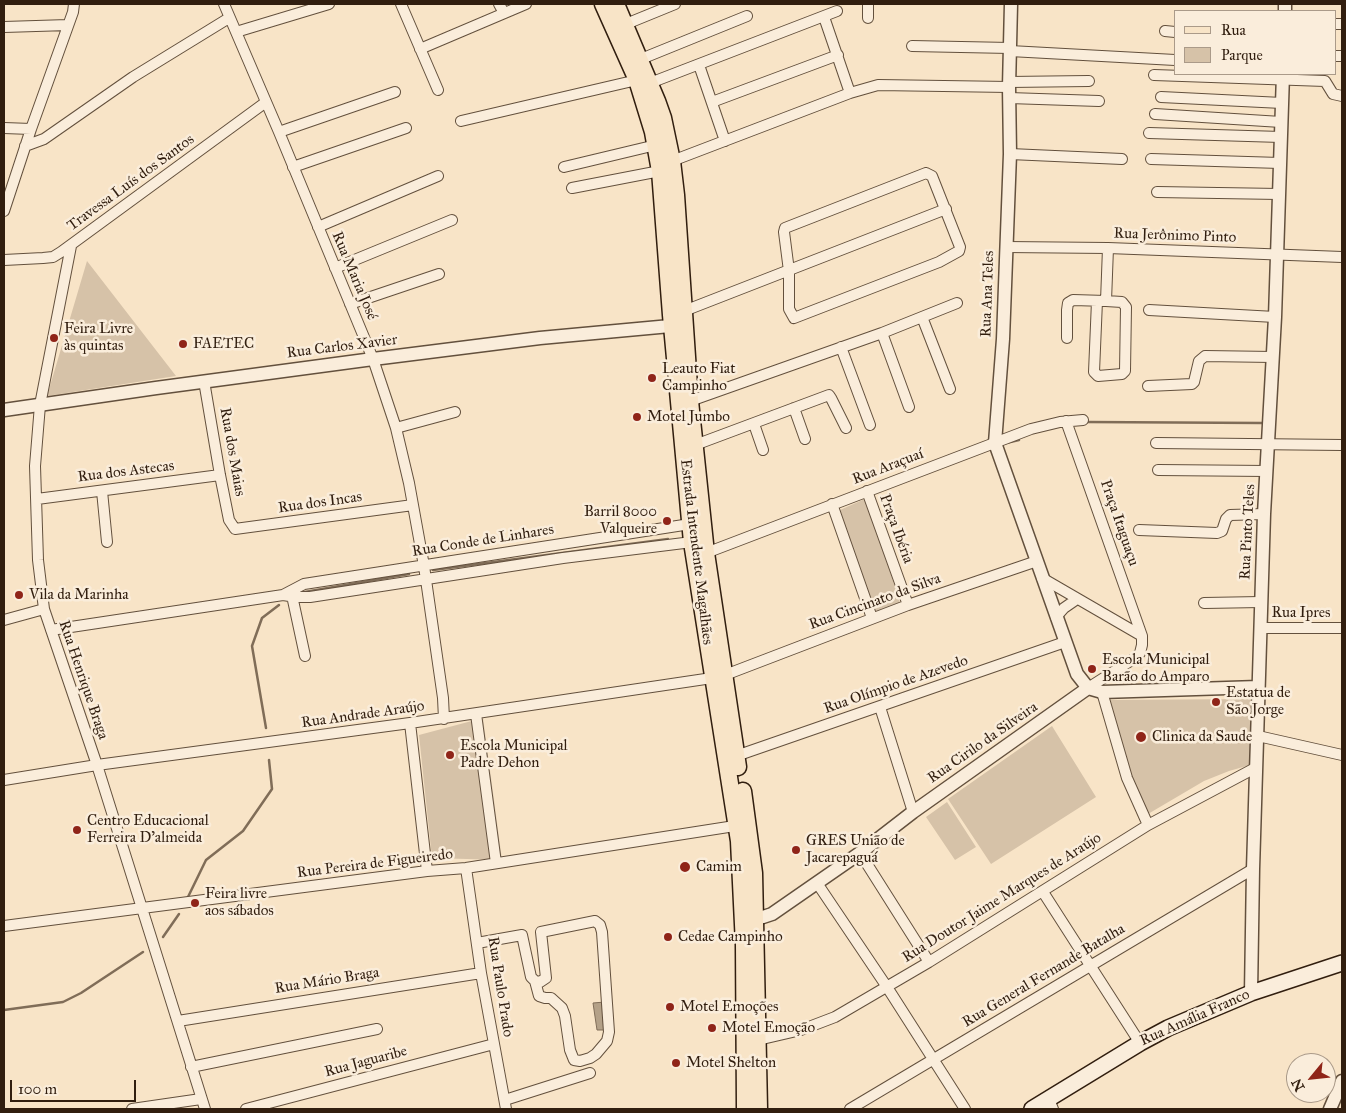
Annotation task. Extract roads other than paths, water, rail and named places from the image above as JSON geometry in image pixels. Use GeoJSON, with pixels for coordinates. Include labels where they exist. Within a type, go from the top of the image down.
{"type":"FeatureCollection","features":[{"type":"Feature","properties":{"kind":"main road","name":"Estrada Intendente Magalhães"},"geometry":{"type":"LineString","coordinates":[[603,4],[663,118],[680,320],[695,446],[718,676],[742,825],[754,873],[759,1109]]}},
{"type":"Feature","properties":{"kind":"main road","name":"Estrada Intendente Magalhães"},"geometry":{"type":"LineString","coordinates":[[616,4],[640,60],[656,145],[666,166]]}},
{"type":"Feature","properties":{"kind":"main road","name":"Estrada Intendente Magalhães"},"geometry":{"type":"LineString","coordinates":[[680,320],[692,542],[718,676],[736,756],[742,825],[745,1109]]}},
{"type":"Feature","properties":{"kind":"main road","name":"Rua Amália Franco"},"geometry":{"type":"LineString","coordinates":[[1032,1109],[1051,1104],[1140,1042],[1168,1028],[1251,993],[1342,963]]}},
{"type":"Feature","properties":{"kind":"street"},"geometry":{"type":"LineString","coordinates":[[4,211],[31,128],[73,12],[74,4]]}},
{"type":"Feature","properties":{"kind":"street","name":"Rua Maria José"},"geometry":{"type":"LineString","coordinates":[[224,4],[294,167],[373,360],[396,428],[413,505],[426,578],[443,698],[444,719]]}},
{"type":"Feature","properties":{"kind":"street"},"geometry":{"type":"LineString","coordinates":[[236,32],[329,4]]}},
{"type":"Feature","properties":{"kind":"street"},"geometry":{"type":"LineString","coordinates":[[420,49],[501,9],[526,4]]}},
{"type":"Feature","properties":{"kind":"street"},"geometry":{"type":"LineString","coordinates":[[626,24],[674,4]]}},
{"type":"Feature","properties":{"kind":"street"},"geometry":{"type":"LineString","coordinates":[[868,4],[868,18]]}},
{"type":"Feature","properties":{"kind":"street","name":"Rua Ana Teles"},"geometry":{"type":"LineString","coordinates":[[1011,4],[1010,154],[1003,339],[994,443],[1077,674],[1088,688]]}},
{"type":"Feature","properties":{"kind":"street"},"geometry":{"type":"LineString","coordinates":[[404,5],[438,90]]}},
{"type":"Feature","properties":{"kind":"street"},"geometry":{"type":"LineString","coordinates":[[461,121],[643,82],[699,65],[838,11]]}},
{"type":"Feature","properties":{"kind":"street"},"geometry":{"type":"LineString","coordinates":[[640,60],[747,16]]}},
{"type":"Feature","properties":{"kind":"street"},"geometry":{"type":"LineString","coordinates":[[824,17],[850,93]]}},
{"type":"Feature","properties":{"kind":"street"},"geometry":{"type":"LineString","coordinates":[[26,146],[44,139],[133,77],[229,18]]}},
{"type":"Feature","properties":{"kind":"street"},"geometry":{"type":"LineString","coordinates":[[4,27],[68,25]]}},
{"type":"Feature","properties":{"kind":"street"},"geometry":{"type":"LineString","coordinates":[[912,46],[1010,49],[1174,60]]}},
{"type":"Feature","properties":{"kind":"street"},"geometry":{"type":"LineString","coordinates":[[712,102],[838,55]]}},
{"type":"Feature","properties":{"kind":"street"},"geometry":{"type":"LineString","coordinates":[[699,65],[725,141]]}},
{"type":"Feature","properties":{"kind":"street"},"geometry":{"type":"LineString","coordinates":[[1154,75],[1283,77],[1324,81],[1333,94],[1342,96]]}},
{"type":"Feature","properties":{"kind":"street","name":"Rua Pinto Teles"},"geometry":{"type":"LineString","coordinates":[[1251,993],[1260,628],[1275,317],[1283,77]]}},
{"type":"Feature","properties":{"kind":"street"},"geometry":{"type":"LineString","coordinates":[[1009,89],[1089,82]]}},
{"type":"Feature","properties":{"kind":"street"},"geometry":{"type":"LineString","coordinates":[[572,188],[666,166],[850,93],[878,85],[1009,89],[1100,101]]}},
{"type":"Feature","properties":{"kind":"street"},"geometry":{"type":"LineString","coordinates":[[279,132],[395,92]]}},
{"type":"Feature","properties":{"kind":"street"},"geometry":{"type":"LineString","coordinates":[[1161,97],[1282,103]]}},
{"type":"Feature","properties":{"kind":"street","name":"Travessa Luís dos Santos"},"geometry":{"type":"LineString","coordinates":[[4,260],[53,257],[71,246],[266,102]]}},
{"type":"Feature","properties":{"kind":"street"},"geometry":{"type":"LineString","coordinates":[[1155,114],[1281,122]]}},
{"type":"Feature","properties":{"kind":"street"},"geometry":{"type":"LineString","coordinates":[[4,128],[31,128]]}},
{"type":"Feature","properties":{"kind":"street"},"geometry":{"type":"LineString","coordinates":[[294,167],[406,128]]}},
{"type":"Feature","properties":{"kind":"street"},"geometry":{"type":"LineString","coordinates":[[1149,133],[1281,136]]}},
{"type":"Feature","properties":{"kind":"street"},"geometry":{"type":"LineString","coordinates":[[564,167],[656,145]]}},
{"type":"Feature","properties":{"kind":"street"},"geometry":{"type":"LineString","coordinates":[[1010,154],[1122,159]]}},
{"type":"Feature","properties":{"kind":"street"},"geometry":{"type":"LineString","coordinates":[[1151,159],[1280,163]]}},
{"type":"Feature","properties":{"kind":"street"},"geometry":{"type":"LineString","coordinates":[[926,173],[932,176],[960,247],[956,254],[939,262],[796,319],[792,317],[789,308],[789,271],[785,228],[926,173]]}},
{"type":"Feature","properties":{"kind":"street"},"geometry":{"type":"LineString","coordinates":[[318,227],[438,176]]}},
{"type":"Feature","properties":{"kind":"street"},"geometry":{"type":"LineString","coordinates":[[1157,192],[1279,194]]}},
{"type":"Feature","properties":{"kind":"street"},"geometry":{"type":"LineString","coordinates":[[680,320],[789,271],[946,209]]}},
{"type":"Feature","properties":{"kind":"street"},"geometry":{"type":"LineString","coordinates":[[335,268],[452,220]]}},
{"type":"Feature","properties":{"kind":"street","name":"Rua Henrique Braga"},"geometry":{"type":"LineString","coordinates":[[71,246],[40,405],[35,466],[38,560],[44,609],[97,765],[205,1109]]}},
{"type":"Feature","properties":{"kind":"street","name":"Rua Jerônimo Pinto"},"geometry":{"type":"LineString","coordinates":[[1006,247],[1108,248],[1342,257]]}},
{"type":"Feature","properties":{"kind":"street"},"geometry":{"type":"LineString","coordinates":[[1067,338],[1068,303],[1073,300],[1102,301],[1122,302],[1126,307],[1125,371],[1122,374],[1098,376],[1094,372],[1102,301],[1108,248]]}},
{"type":"Feature","properties":{"kind":"street"},"geometry":{"type":"LineString","coordinates":[[350,304],[439,274]]}},
{"type":"Feature","properties":{"kind":"street"},"geometry":{"type":"LineString","coordinates":[[690,401],[957,303]]}},
{"type":"Feature","properties":{"kind":"street"},"geometry":{"type":"LineString","coordinates":[[1149,310],[1275,317]]}},
{"type":"Feature","properties":{"kind":"street"},"geometry":{"type":"LineString","coordinates":[[922,317],[950,389]]}},
{"type":"Feature","properties":{"kind":"street","name":"Rua Carlos Xavier"},"geometry":{"type":"LineString","coordinates":[[4,410],[204,381],[680,320]]}},
{"type":"Feature","properties":{"kind":"street"},"geometry":{"type":"LineString","coordinates":[[882,332],[909,407]]}},
{"type":"Feature","properties":{"kind":"street"},"geometry":{"type":"LineString","coordinates":[[841,347],[870,425]]}},
{"type":"Feature","properties":{"kind":"street"},"geometry":{"type":"LineString","coordinates":[[1148,386],[1192,384],[1199,361],[1205,356],[1273,357]]}},
{"type":"Feature","properties":{"kind":"street","name":"Rua dos Maias"},"geometry":{"type":"LineString","coordinates":[[204,381],[220,475],[229,520],[232,526]]}},
{"type":"Feature","properties":{"kind":"street"},"geometry":{"type":"LineString","coordinates":[[695,446],[829,395],[846,428]]}},
{"type":"Feature","properties":{"kind":"street"},"geometry":{"type":"LineString","coordinates":[[794,408],[805,439]]}},
{"type":"Feature","properties":{"kind":"street"},"geometry":{"type":"LineString","coordinates":[[396,428],[455,412]]}},
{"type":"Feature","properties":{"kind":"street","name":"Rua Araçuaí"},"geometry":{"type":"LineString","coordinates":[[706,553],[1032,429],[1066,421],[1083,420]]}},
{"type":"Feature","properties":{"kind":"street","name":"Praça Itaguaçu"},"geometry":{"type":"LineString","coordinates":[[1066,421],[1142,636]]}},
{"type":"Feature","properties":{"kind":"street"},"geometry":{"type":"LineString","coordinates":[[754,424],[762,450]]}},
{"type":"Feature","properties":{"kind":"street"},"geometry":{"type":"LineString","coordinates":[[1156,443],[1342,445]]}},
{"type":"Feature","properties":{"kind":"street"},"geometry":{"type":"LineString","coordinates":[[1158,470],[1267,471]]}},
{"type":"Feature","properties":{"kind":"street","name":"Rua dos Astecas"},"geometry":{"type":"LineString","coordinates":[[37,499],[220,475]]}},
{"type":"Feature","properties":{"kind":"street"},"geometry":{"type":"LineString","coordinates":[[102,491],[107,542]]}},
{"type":"Feature","properties":{"kind":"street","name":"Praça Ibéria"},"geometry":{"type":"LineString","coordinates":[[867,491],[908,605]]}},
{"type":"Feature","properties":{"kind":"street"},"geometry":{"type":"LineString","coordinates":[[832,504],[872,618]]}},
{"type":"Feature","properties":{"kind":"street","name":"Rua dos Incas"},"geometry":{"type":"LineString","coordinates":[[232,526],[240,529],[413,505]]}},
{"type":"Feature","properties":{"kind":"street"},"geometry":{"type":"LineString","coordinates":[[1139,530],[1217,533],[1222,531],[1226,519],[1230,515],[1264,514]]}},
{"type":"Feature","properties":{"kind":"street","name":"Rua Conde de Linhares"},"geometry":{"type":"LineString","coordinates":[[289,594],[304,584],[690,524]]}},
{"type":"Feature","properties":{"kind":"street","name":"Rua Conde de Linhares"},"geometry":{"type":"LineString","coordinates":[[51,630],[289,594],[310,597],[563,558],[692,542]]}},
{"type":"Feature","properties":{"kind":"street","name":"Rua Cincinato da Silva"},"geometry":{"type":"LineString","coordinates":[[718,676],[908,605],[1037,561]]}},
{"type":"Feature","properties":{"kind":"street"},"geometry":{"type":"LineString","coordinates":[[1042,578],[1142,636],[1140,652],[1135,658],[1088,688]]}},
{"type":"Feature","properties":{"kind":"street"},"geometry":{"type":"LineString","coordinates":[[289,594],[305,656]]}},
{"type":"Feature","properties":{"kind":"street"},"geometry":{"type":"LineString","coordinates":[[1056,618],[1064,608],[1077,599]]}},
{"type":"Feature","properties":{"kind":"street"},"geometry":{"type":"LineString","coordinates":[[1204,603],[1261,602]]}},
{"type":"Feature","properties":{"kind":"street"},"geometry":{"type":"LineString","coordinates":[[4,620],[44,609]]}},
{"type":"Feature","properties":{"kind":"street","name":"Rua Ipres"},"geometry":{"type":"LineString","coordinates":[[1260,628],[1342,628]]}},
{"type":"Feature","properties":{"kind":"street","name":"Rua Olímpio de Azevedo"},"geometry":{"type":"LineString","coordinates":[[736,756],[1065,642]]}},
{"type":"Feature","properties":{"kind":"street","name":"Rua Andrade Araújo"},"geometry":{"type":"LineString","coordinates":[[4,780],[97,765],[444,719],[718,676]]}},
{"type":"Feature","properties":{"kind":"street"},"geometry":{"type":"LineString","coordinates":[[1088,688],[1102,692],[1258,687]]}},
{"type":"Feature","properties":{"kind":"street","name":"Rua Cirilo da Silveira"},"geometry":{"type":"LineString","coordinates":[[756,918],[772,914],[817,883],[913,812],[1088,688]]}},
{"type":"Feature","properties":{"kind":"street"},"geometry":{"type":"LineString","coordinates":[[1102,692],[1127,778],[1148,825]]}},
{"type":"Feature","properties":{"kind":"street"},"geometry":{"type":"LineString","coordinates":[[880,707],[913,812]]}},
{"type":"Feature","properties":{"kind":"street"},"geometry":{"type":"LineString","coordinates":[[476,714],[496,863]]}},
{"type":"Feature","properties":{"kind":"street"},"geometry":{"type":"LineString","coordinates":[[410,723],[428,870]]}},
{"type":"Feature","properties":{"kind":"street"},"geometry":{"type":"LineString","coordinates":[[1258,736],[1342,755]]}},
{"type":"Feature","properties":{"kind":"street","name":"Rua Doutor Jaime Marques de Araújo"},"geometry":{"type":"LineString","coordinates":[[758,1040],[820,1023],[929,962],[1148,825],[1257,767]]}},
{"type":"Feature","properties":{"kind":"street","name":"Rua Pereira de Figueiredo"},"geometry":{"type":"LineString","coordinates":[[4,926],[428,870],[466,868],[742,825]]}},
{"type":"Feature","properties":{"kind":"street"},"geometry":{"type":"LineString","coordinates":[[860,853],[929,962]]}},
{"type":"Feature","properties":{"kind":"street","name":"Rua Paulo Prado"},"geometry":{"type":"LineString","coordinates":[[466,868],[481,973],[506,1104]]}},
{"type":"Feature","properties":{"kind":"street","name":"Rua General Fernande Batalha"},"geometry":{"type":"LineString","coordinates":[[850,1109],[1253,869]]}},
{"type":"Feature","properties":{"kind":"street"},"geometry":{"type":"LineString","coordinates":[[817,883],[887,986],[965,1109]]}},
{"type":"Feature","properties":{"kind":"street"},"geometry":{"type":"LineString","coordinates":[[1043,892],[1140,1042]]}},
{"type":"Feature","properties":{"kind":"street"},"geometry":{"type":"LineString","coordinates":[[477,942],[522,936],[595,920],[600,925],[609,1032],[607,1041],[590,1058],[580,1062],[574,1060],[570,1050],[562,1008],[551,998],[539,996],[535,982],[531,977],[522,936]]}},
{"type":"Feature","properties":{"kind":"street"},"geometry":{"type":"LineString","coordinates":[[535,982],[540,982],[546,978],[541,932]]}},
{"type":"Feature","properties":{"kind":"street","name":"Rua Mário Braga"},"geometry":{"type":"LineString","coordinates":[[178,1021],[481,973]]}},
{"type":"Feature","properties":{"kind":"street"},"geometry":{"type":"LineString","coordinates":[[191,1067],[377,1029]]}},
{"type":"Feature","properties":{"kind":"street","name":"Rua Jaguaribe"},"geometry":{"type":"LineString","coordinates":[[246,1109],[494,1044]]}},
{"type":"Feature","properties":{"kind":"street"},"geometry":{"type":"LineString","coordinates":[[506,1104],[590,1074]]}},
{"type":"Feature","properties":{"kind":"street"},"geometry":{"type":"LineString","coordinates":[[1330,1109],[1342,1081]]}},
{"type":"Feature","properties":{"kind":"street"},"geometry":{"type":"LineString","coordinates":[[132,1109],[201,1099]]}},
{"type":"Feature","properties":{"kind":"waterway"},"geometry":{"type":"LineString","coordinates":[[1086,422],[1263,423]]}},
{"type":"Feature","properties":{"kind":"waterway"},"geometry":{"type":"LineString","coordinates":[[1006,443],[1019,440]]}},
{"type":"Feature","properties":{"kind":"waterway"},"geometry":{"type":"LineString","coordinates":[[433,570],[668,539]]}},
{"type":"Feature","properties":{"kind":"waterway"},"geometry":{"type":"LineString","coordinates":[[299,593],[409,574]]}},
{"type":"Feature","properties":{"kind":"waterway"},"geometry":{"type":"LineString","coordinates":[[266,728],[252,646],[262,618],[279,605]]}},
{"type":"Feature","properties":{"kind":"waterway"},"geometry":{"type":"LineString","coordinates":[[187,899],[206,860],[243,831],[272,789],[269,760]]}},
{"type":"Feature","properties":{"kind":"waterway"},"geometry":{"type":"LineString","coordinates":[[163,937],[179,914]]}},
{"type":"Feature","properties":{"kind":"waterway"},"geometry":{"type":"LineString","coordinates":[[4,1010],[63,1002],[81,993],[143,952]]}},
{"type":"Feature","properties":{"kind":"place","name":"Feira Livre às quintas"},"geometry":{"type":"Point","coordinates":[54,338]}},
{"type":"Feature","properties":{"kind":"place","name":"FAETEC"},"geometry":{"type":"Point","coordinates":[183,344]}},
{"type":"Feature","properties":{"kind":"place","name":"Leauto Fiat Campinho"},"geometry":{"type":"Point","coordinates":[652,378]}},
{"type":"Feature","properties":{"kind":"place","name":"Motel Jumbo"},"geometry":{"type":"Point","coordinates":[637,417]}},
{"type":"Feature","properties":{"kind":"place","name":"Barril 8000 Valqueire"},"geometry":{"type":"Point","coordinates":[667,521]}},
{"type":"Feature","properties":{"kind":"place","name":"Vila da Marinha"},"geometry":{"type":"Point","coordinates":[19,595]}},
{"type":"Feature","properties":{"kind":"place","name":"Escola Municipal Barão do Amparo"},"geometry":{"type":"Point","coordinates":[1092,669]}},
{"type":"Feature","properties":{"kind":"place","name":"Estatua de São Jorge"},"geometry":{"type":"Point","coordinates":[1216,702]}},
{"type":"Feature","properties":{"kind":"place","name":"Clinica da Saude"},"geometry":{"type":"Point","coordinates":[1141,737]}},
{"type":"Feature","properties":{"kind":"place","name":"Escola Municipal Padre Dehon"},"geometry":{"type":"Point","coordinates":[450,755]}},
{"type":"Feature","properties":{"kind":"place","name":"Centro Educacional Ferreira D'almeida"},"geometry":{"type":"Point","coordinates":[77,830]}},
{"type":"Feature","properties":{"kind":"place","name":"GRES União de Jacarepaguá"},"geometry":{"type":"Point","coordinates":[796,850]}},
{"type":"Feature","properties":{"kind":"place","name":"Camim"},"geometry":{"type":"Point","coordinates":[685,867]}},
{"type":"Feature","properties":{"kind":"place","name":"Feira livre aos sábados"},"geometry":{"type":"Point","coordinates":[195,903]}},
{"type":"Feature","properties":{"kind":"place","name":"Cedae Campinho"},"geometry":{"type":"Point","coordinates":[668,937]}},
{"type":"Feature","properties":{"kind":"place","name":"Motel Emoções"},"geometry":{"type":"Point","coordinates":[670,1007]}},
{"type":"Feature","properties":{"kind":"place","name":"Motel Emoção"},"geometry":{"type":"Point","coordinates":[712,1028]}},
{"type":"Feature","properties":{"kind":"place","name":"Motel Shelton"},"geometry":{"type":"Point","coordinates":[676,1063]}}]}
